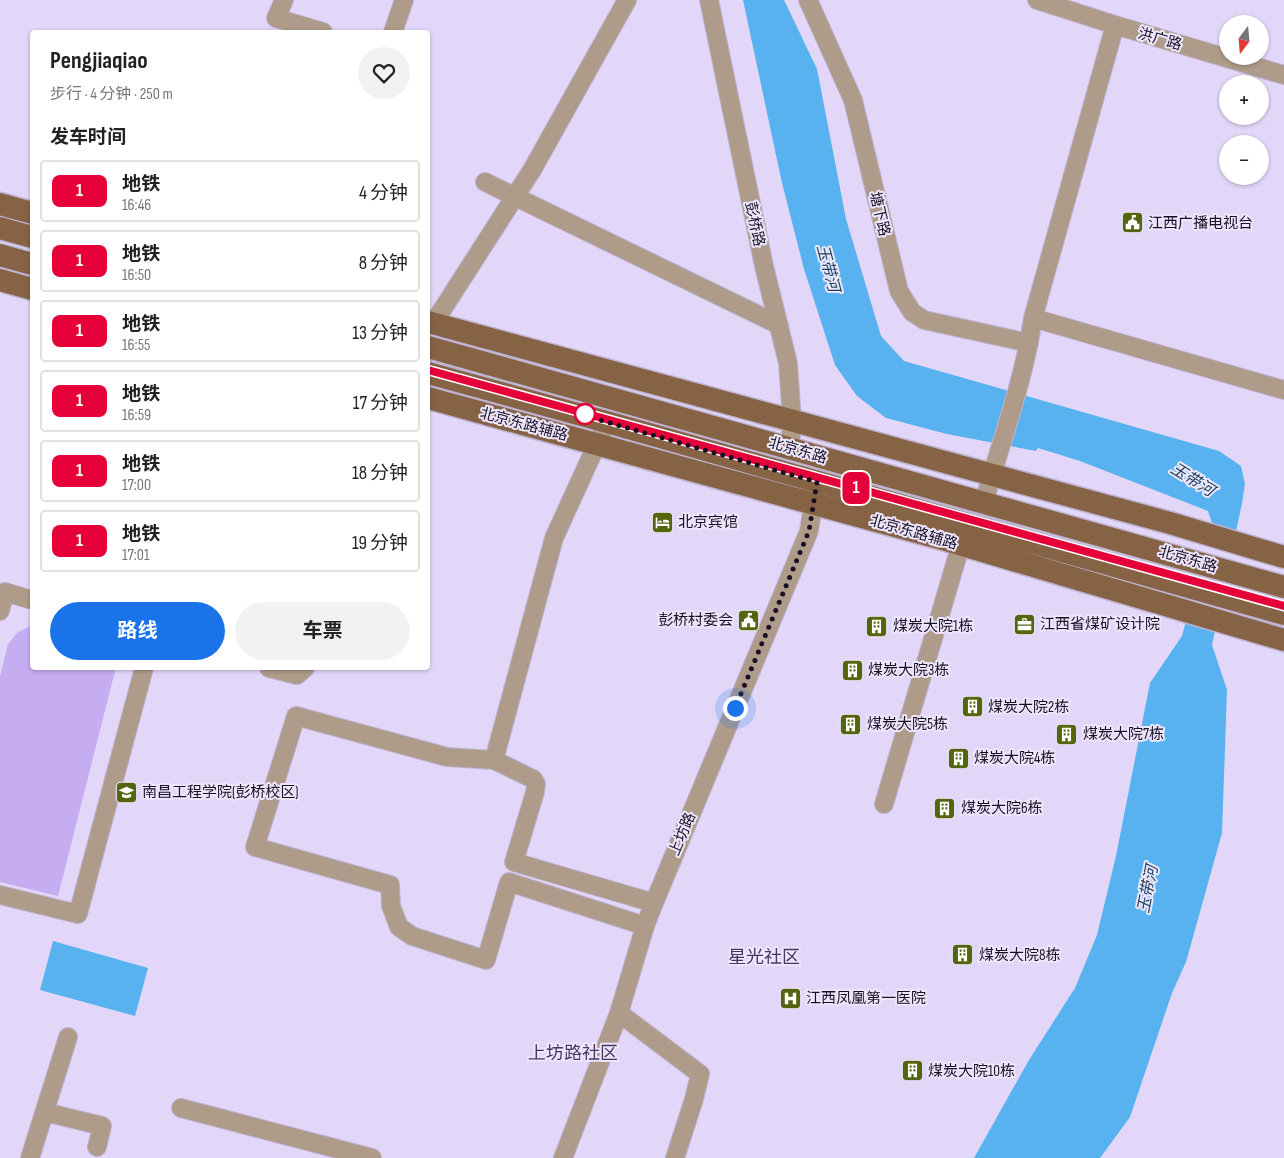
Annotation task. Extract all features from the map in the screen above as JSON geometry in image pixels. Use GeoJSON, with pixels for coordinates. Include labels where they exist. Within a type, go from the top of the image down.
{"type":"FeatureCollection","features":[{"type":"Feature","properties":{"kind":"main road"},"geometry":{"type":"LineString","coordinates":[[0,204],[30,212]]}},
{"type":"Feature","properties":{"kind":"main road"},"geometry":{"type":"LineString","coordinates":[[0,228],[30,236]]}},
{"type":"Feature","properties":{"kind":"main road"},"geometry":{"type":"LineString","coordinates":[[0,254],[30,263]]}},
{"type":"Feature","properties":{"kind":"main road"},"geometry":{"type":"LineString","coordinates":[[0,280],[30,288]]}},
{"type":"Feature","properties":{"kind":"main road"},"geometry":{"type":"LineString","coordinates":[[430,323],[1170,523],[1274,554]]}},
{"type":"Feature","properties":{"kind":"main road","name":"北京东路"},"geometry":{"type":"LineString","coordinates":[[430,348],[1284,587]]}},
{"type":"Feature","properties":{"kind":"main road","name":"北京东路"},"geometry":{"type":"LineString","coordinates":[[430,374],[817,482],[964,534],[1169,581],[1284,614]]}},
{"type":"Feature","properties":{"kind":"main road","name":"北京东路辅路"},"geometry":{"type":"LineString","coordinates":[[430,399],[813,504],[964,534],[1154,602],[1284,640]]}},
{"type":"Feature","properties":{"kind":"street"},"geometry":{"type":"LineString","coordinates":[[284,0],[276,18],[316,30]]}},
{"type":"Feature","properties":{"kind":"street"},"geometry":{"type":"LineString","coordinates":[[394,30],[404,0]]}},
{"type":"Feature","properties":{"kind":"street"},"geometry":{"type":"LineString","coordinates":[[430,323],[532,170],[627,0]]}},
{"type":"Feature","properties":{"kind":"street","name":"彭桥路"},"geometry":{"type":"LineString","coordinates":[[709,0],[764,266],[788,363],[792,421],[790,448]]}},
{"type":"Feature","properties":{"kind":"street","name":"塘下路"},"geometry":{"type":"LineString","coordinates":[[808,0],[853,100],[899,291],[912,312],[924,320],[1029,343]]}},
{"type":"Feature","properties":{"kind":"street","name":"洪广路"},"geometry":{"type":"LineString","coordinates":[[1047,2],[1115,25],[1284,75]]}},
{"type":"Feature","properties":{"kind":"street"},"geometry":{"type":"LineString","coordinates":[[984,502],[1002,444],[1029,343],[1033,318],[1115,25]]}},
{"type":"Feature","properties":{"kind":"street"},"geometry":{"type":"LineString","coordinates":[[486,182],[779,324]]}},
{"type":"Feature","properties":{"kind":"street"},"geometry":{"type":"LineString","coordinates":[[1033,318],[1284,390]]}},
{"type":"Feature","properties":{"kind":"street"},"geometry":{"type":"LineString","coordinates":[[494,760],[554,538],[607,422]]}},
{"type":"Feature","properties":{"kind":"street","name":"上坊路"},"geometry":{"type":"LineString","coordinates":[[563,1158],[619,1013],[645,926],[654,903],[809,531],[817,482]]}},
{"type":"Feature","properties":{"kind":"street"},"geometry":{"type":"LineString","coordinates":[[884,804],[964,534]]}},
{"type":"Feature","properties":{"kind":"street"},"geometry":{"type":"LineString","coordinates":[[0,611],[5,592],[30,599]]}},
{"type":"Feature","properties":{"kind":"street"},"geometry":{"type":"LineString","coordinates":[[0,894],[78,914],[143,670]]}},
{"type":"Feature","properties":{"kind":"street"},"geometry":{"type":"LineString","coordinates":[[277,670],[297,675],[302,670]]}},
{"type":"Feature","properties":{"kind":"street"},"geometry":{"type":"LineString","coordinates":[[296,716],[447,757],[494,760],[533,779],[536,784],[535,792],[514,862],[486,960],[412,936],[399,927],[391,906],[390,885],[255,847],[296,716]]}},
{"type":"Feature","properties":{"kind":"street"},"geometry":{"type":"LineString","coordinates":[[514,862],[654,903]]}},
{"type":"Feature","properties":{"kind":"street"},"geometry":{"type":"LineString","coordinates":[[509,882],[645,926]]}},
{"type":"Feature","properties":{"kind":"street"},"geometry":{"type":"LineString","coordinates":[[619,1013],[700,1074],[675,1158]]}},
{"type":"Feature","properties":{"kind":"street"},"geometry":{"type":"LineString","coordinates":[[30,1158],[68,1037]]}},
{"type":"Feature","properties":{"kind":"street"},"geometry":{"type":"LineString","coordinates":[[182,1108],[372,1158]]}},
{"type":"Feature","properties":{"kind":"street"},"geometry":{"type":"LineString","coordinates":[[45,1112],[102,1126],[97,1147]]}},
{"type":"Feature","properties":{"kind":"shaded area"},"geometry":{"type":"Polygon","coordinates":[[[30,626],[30,670],[115,670],[58,896],[0,882],[0,676],[8,644],[17,633],[30,626]]]}},
{"type":"Feature","properties":{"kind":"water","name":"玉带河"},"geometry":{"type":"Polygon","coordinates":[[[743,0],[784,0],[817,69],[846,219],[881,336],[904,361],[1219,451],[1241,466],[1245,484],[1242,503],[1212,645],[1227,690],[1222,833],[1186,962],[1172,993],[1130,1117],[1100,1158],[974,1158],[1029,1060],[1075,988],[1097,935],[1116,856],[1150,683],[1182,636],[1212,523],[1208,511],[1080,461],[1038,448],[1036,451],[947,434],[886,418],[857,396],[835,365],[804,269],[782,183],[743,0]]]}},
{"type":"Feature","properties":{"kind":"water"},"geometry":{"type":"Polygon","coordinates":[[[53,941],[148,968],[135,1016],[40,990],[53,941]]]}},
{"type":"Feature","properties":{"kind":"pier"},"geometry":{"type":"Polygon","coordinates":[[[1203,544],[1233,553],[1221,612],[1188,603],[1203,544]]]}},
{"type":"Feature","properties":{"kind":"metro line","name":"1"},"geometry":{"type":"LineString","coordinates":[[430,371],[1284,606]]}},
{"type":"Feature","properties":{"kind":"place","name":"江西广播电视台"},"geometry":{"type":"Point","coordinates":[1132,223]}},
{"type":"Feature","properties":{"kind":"place","name":"北京宾馆"},"geometry":{"type":"Point","coordinates":[662,522]}},
{"type":"Feature","properties":{"kind":"place","name":"彭桥村委会"},"geometry":{"type":"Point","coordinates":[749,620]}},
{"type":"Feature","properties":{"kind":"place","name":"江西省煤矿设计院"},"geometry":{"type":"Point","coordinates":[1024,624]}},
{"type":"Feature","properties":{"kind":"place","name":"煤炭大院1栋"},"geometry":{"type":"Point","coordinates":[877,626]}},
{"type":"Feature","properties":{"kind":"place","name":"煤炭大院3栋"},"geometry":{"type":"Point","coordinates":[852,670]}},
{"type":"Feature","properties":{"kind":"place","name":"煤炭大院2栋"},"geometry":{"type":"Point","coordinates":[972,707]}},
{"type":"Feature","properties":{"kind":"place","name":"煤炭大院5栋"},"geometry":{"type":"Point","coordinates":[851,724]}},
{"type":"Feature","properties":{"kind":"place","name":"煤炭大院7栋"},"geometry":{"type":"Point","coordinates":[1067,734]}},
{"type":"Feature","properties":{"kind":"place","name":"煤炭大院4栋"},"geometry":{"type":"Point","coordinates":[958,758]}},
{"type":"Feature","properties":{"kind":"place","name":"南昌工程学院(彭桥校区)"},"geometry":{"type":"Point","coordinates":[126,792]}},
{"type":"Feature","properties":{"kind":"place","name":"煤炭大院6栋"},"geometry":{"type":"Point","coordinates":[945,808]}},
{"type":"Feature","properties":{"kind":"place","name":"煤炭大院8栋"},"geometry":{"type":"Point","coordinates":[963,955]}},
{"type":"Feature","properties":{"kind":"place","name":"江西凤凰第一医院"},"geometry":{"type":"Point","coordinates":[790,998]}},
{"type":"Feature","properties":{"kind":"place","name":"煤炭大院10栋"},"geometry":{"type":"Point","coordinates":[912,1071]}},
{"type":"Feature","properties":{"kind":"district","name":"星光社区"},"geometry":{"type":"Point","coordinates":[764,957]}},
{"type":"Feature","properties":{"kind":"district","name":"上坊路社区"},"geometry":{"type":"Point","coordinates":[573,1053]}},
{"type":"Feature","properties":{"kind":"route"},"geometry":{"type":"LineString","coordinates":[[585,414],[589,417],[817,482],[809,531],[735,708]]}}]}
